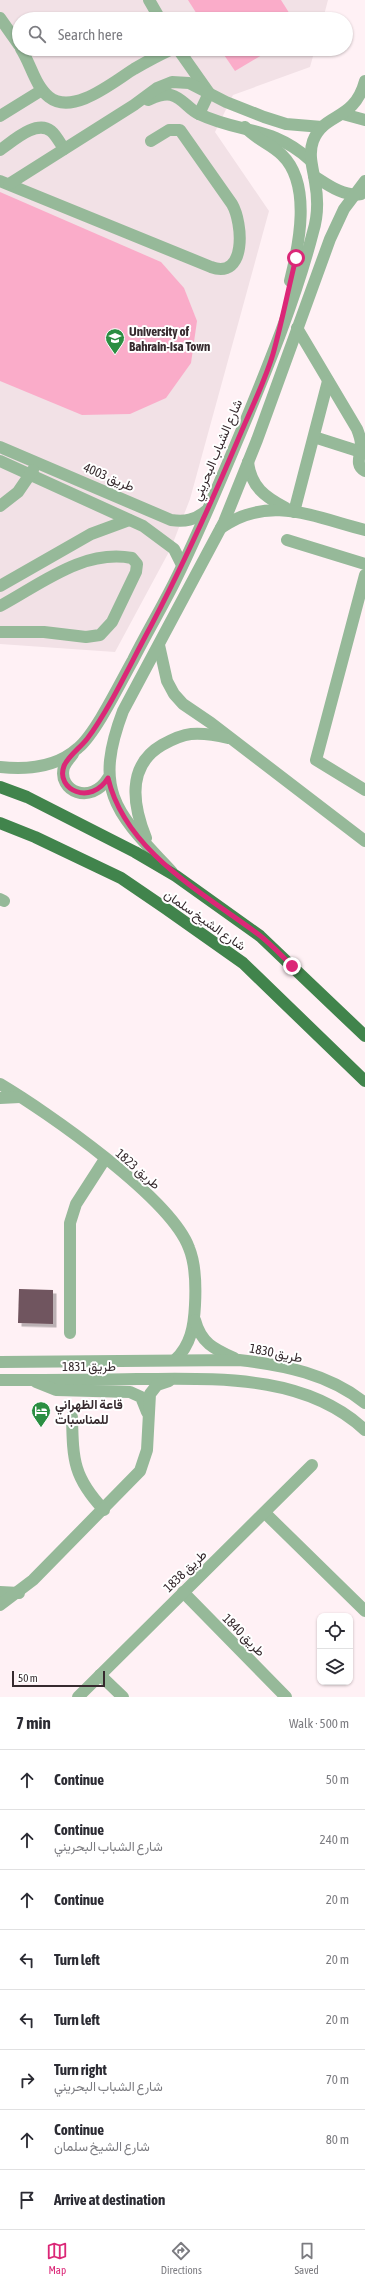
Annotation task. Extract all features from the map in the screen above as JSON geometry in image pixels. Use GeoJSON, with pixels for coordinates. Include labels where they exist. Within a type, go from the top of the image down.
{"type":"FeatureCollection","features":[{"type":"Feature","properties":{"kind":"main road","name":"شارع الشيخ سلمان"},"geometry":{"type":"LineString","coordinates":[[0,787],[34,800],[135,852],[176,876],[260,936],[365,1036]]}},
{"type":"Feature","properties":{"kind":"main road","name":"شارع الشيخ سلمان"},"geometry":{"type":"LineString","coordinates":[[0,823],[35,836],[121,878],[243,963],[365,1082]]}},
{"type":"Feature","properties":{"kind":"street"},"geometry":{"type":"LineString","coordinates":[[149,0],[156,12]]}},
{"type":"Feature","properties":{"kind":"street"},"geometry":{"type":"LineString","coordinates":[[0,18],[12,35]]}},
{"type":"Feature","properties":{"kind":"street"},"geometry":{"type":"LineString","coordinates":[[25,56],[42,90],[54,101],[62,103],[82,100],[160,56]]}},
{"type":"Feature","properties":{"kind":"street"},"geometry":{"type":"LineString","coordinates":[[183,56],[209,93]]}},
{"type":"Feature","properties":{"kind":"street","name":"شارع الشباب البحريني"},"geometry":{"type":"LineString","coordinates":[[0,767],[19,769],[38,767],[58,760],[77,750],[87,740],[123,678],[182,565],[272,355],[314,229],[317,200],[310,160],[313,140],[322,127],[343,114],[357,102],[365,81]]}},
{"type":"Feature","properties":{"kind":"street"},"geometry":{"type":"LineString","coordinates":[[182,82],[191,93],[198,113]]}},
{"type":"Feature","properties":{"kind":"street"},"geometry":{"type":"LineString","coordinates":[[4,183],[64,149],[134,105],[160,86],[182,82],[189,83],[226,102],[286,124],[322,127]]}},
{"type":"Feature","properties":{"kind":"street"},"geometry":{"type":"LineString","coordinates":[[0,116],[42,90]]}},
{"type":"Feature","properties":{"kind":"street"},"geometry":{"type":"LineString","coordinates":[[198,113],[209,93]]}},
{"type":"Feature","properties":{"kind":"street"},"geometry":{"type":"LineString","coordinates":[[134,105],[163,94],[171,94],[184,101],[198,113],[278,137],[296,147],[310,160]]}},
{"type":"Feature","properties":{"kind":"street"},"geometry":{"type":"LineString","coordinates":[[240,126],[241,108]]}},
{"type":"Feature","properties":{"kind":"street"},"geometry":{"type":"LineString","coordinates":[[343,114],[365,120]]}},
{"type":"Feature","properties":{"kind":"street"},"geometry":{"type":"LineString","coordinates":[[240,126],[285,158],[295,174],[298,185],[298,243],[272,355]]}},
{"type":"Feature","properties":{"kind":"street"},"geometry":{"type":"LineString","coordinates":[[0,150],[31,130],[42,127],[52,131],[64,149]]}},
{"type":"Feature","properties":{"kind":"street"},"geometry":{"type":"LineString","coordinates":[[4,183],[210,267],[223,269],[229,267],[234,262],[238,251],[241,233],[237,213],[232,204],[180,130],[169,130],[151,141]]}},
{"type":"Feature","properties":{"kind":"street"},"geometry":{"type":"LineString","coordinates":[[314,176],[332,188],[360,194]]}},
{"type":"Feature","properties":{"kind":"street"},"geometry":{"type":"LineString","coordinates":[[77,750],[65,766],[63,775],[67,784],[74,791],[84,794],[94,792],[103,787],[108,778],[114,735],[123,711],[220,529],[248,462],[330,239],[344,209],[360,194],[365,181]]}},
{"type":"Feature","properties":{"kind":"street"},"geometry":{"type":"LineString","coordinates":[[298,328],[357,429],[361,440],[359,466],[365,471]]}},
{"type":"Feature","properties":{"kind":"street"},"geometry":{"type":"LineString","coordinates":[[294,512],[328,381]]}},
{"type":"Feature","properties":{"kind":"street"},"geometry":{"type":"LineString","coordinates":[[314,437],[361,452]]}},
{"type":"Feature","properties":{"kind":"street","name":"طريق 4003"},"geometry":{"type":"LineString","coordinates":[[0,447],[179,521],[194,519],[206,511]]}},
{"type":"Feature","properties":{"kind":"street"},"geometry":{"type":"LineString","coordinates":[[0,462],[143,526],[174,549],[182,565]]}},
{"type":"Feature","properties":{"kind":"street"},"geometry":{"type":"LineString","coordinates":[[0,506],[18,492],[38,462]]}},
{"type":"Feature","properties":{"kind":"street"},"geometry":{"type":"LineString","coordinates":[[248,462],[251,478],[260,492],[266,498],[294,512]]}},
{"type":"Feature","properties":{"kind":"street"},"geometry":{"type":"LineString","coordinates":[[220,529],[240,516],[273,508],[365,530]]}},
{"type":"Feature","properties":{"kind":"street"},"geometry":{"type":"LineString","coordinates":[[143,526],[151,510]]}},
{"type":"Feature","properties":{"kind":"street"},"geometry":{"type":"LineString","coordinates":[[0,586],[82,539],[129,520]]}},
{"type":"Feature","properties":{"kind":"street"},"geometry":{"type":"LineString","coordinates":[[0,576],[60,544],[82,539]]}},
{"type":"Feature","properties":{"kind":"street"},"geometry":{"type":"LineString","coordinates":[[287,540],[365,564]]}},
{"type":"Feature","properties":{"kind":"street"},"geometry":{"type":"LineString","coordinates":[[0,606],[84,561],[123,556],[132,558],[137,564],[136,572],[112,622],[100,635],[86,637],[44,632],[0,632]]}},
{"type":"Feature","properties":{"kind":"street"},"geometry":{"type":"LineString","coordinates":[[365,575],[316,760],[365,790]]}},
{"type":"Feature","properties":{"kind":"street"},"geometry":{"type":"LineString","coordinates":[[159,645],[167,682],[174,694],[183,704],[231,738],[365,841]]}},
{"type":"Feature","properties":{"kind":"street"},"geometry":{"type":"LineString","coordinates":[[149,847],[135,807],[135,790],[139,771],[144,761],[157,748],[172,740],[189,734],[205,734],[231,738]]}},
{"type":"Feature","properties":{"kind":"street"},"geometry":{"type":"LineString","coordinates":[[108,778],[119,809],[149,847],[176,876]]}},
{"type":"Feature","properties":{"kind":"street","name":"طريق 1823"},"geometry":{"type":"LineString","coordinates":[[0,1084],[54,1120],[105,1159],[168,1214],[183,1235],[192,1258],[196,1289],[194,1317],[190,1339],[181,1354],[175,1360]]}},
{"type":"Feature","properties":{"kind":"street"},"geometry":{"type":"LineString","coordinates":[[0,1098],[21,1097]]}},
{"type":"Feature","properties":{"kind":"street"},"geometry":{"type":"LineString","coordinates":[[70,1333],[70,1223],[76,1204],[105,1159]]}},
{"type":"Feature","properties":{"kind":"street","name":"طريق 1823"},"geometry":{"type":"LineString","coordinates":[[194,1317],[198,1331],[206,1343],[239,1360]]}},
{"type":"Feature","properties":{"kind":"street","name":"طريق 1830"},"geometry":{"type":"LineString","coordinates":[[175,1360],[239,1360],[299,1370],[329,1381],[355,1395],[365,1403]]}},
{"type":"Feature","properties":{"kind":"street","name":"طريق 1831"},"geometry":{"type":"LineString","coordinates":[[0,1362],[175,1360]]}},
{"type":"Feature","properties":{"kind":"street"},"geometry":{"type":"LineString","coordinates":[[0,1605],[19,1593],[104,1510],[144,1466],[147,1450],[149,1398],[152,1390],[161,1383],[178,1378],[243,1381],[291,1390],[339,1411],[365,1430]]}},
{"type":"Feature","properties":{"kind":"street","name":"طريق 1831"},"geometry":{"type":"LineString","coordinates":[[0,1380],[178,1378]]}},
{"type":"Feature","properties":{"kind":"street"},"geometry":{"type":"LineString","coordinates":[[33,1380],[56,1390],[130,1392],[138,1395],[146,1407],[148,1429]]}},
{"type":"Feature","properties":{"kind":"street"},"geometry":{"type":"LineString","coordinates":[[72,1417],[73,1453],[78,1473],[88,1492],[104,1510]]}},
{"type":"Feature","properties":{"kind":"street","name":"طريق 1838"},"geometry":{"type":"LineString","coordinates":[[78,1697],[312,1465]]}},
{"type":"Feature","properties":{"kind":"street"},"geometry":{"type":"LineString","coordinates":[[265,1512],[365,1612]]}},
{"type":"Feature","properties":{"kind":"street"},"geometry":{"type":"LineString","coordinates":[[0,1592],[19,1593]]}},
{"type":"Feature","properties":{"kind":"street","name":"طريق 1840"},"geometry":{"type":"LineString","coordinates":[[183,1592],[286,1697]]}},
{"type":"Feature","properties":{"kind":"street"},"geometry":{"type":"LineString","coordinates":[[100,1675],[123,1697]]}},
{"type":"Feature","properties":{"kind":"shaded area","name":"University of Bahrain-Isa Town"},"geometry":{"type":"Polygon","coordinates":[[[0,0],[328,0],[325,12],[12,12],[12,56],[313,56],[310,67],[233,95],[215,132],[269,211],[190,499],[171,548],[115,652],[0,644],[0,0]]]}},
{"type":"Feature","properties":{"kind":"shaded area"},"geometry":{"type":"Polygon","coordinates":[[[188,0],[281,0],[289,12],[196,12],[188,0]]]}},
{"type":"Feature","properties":{"kind":"shaded area"},"geometry":{"type":"Polygon","coordinates":[[[225,56],[260,56],[235,71],[225,56]]]}},
{"type":"Feature","properties":{"kind":"shaded area"},"geometry":{"type":"Polygon","coordinates":[[[0,192],[161,262],[184,288],[197,321],[191,363],[166,398],[130,414],[82,415],[0,381],[0,192]]]}},
{"type":"Feature","properties":{"kind":"building"},"geometry":{"type":"Polygon","coordinates":[[[19,1289],[53,1290],[53,1324],[18,1323],[19,1289]]]}},
{"type":"Feature","properties":{"kind":"place","name":"University of Bahrain-Isa Town"},"geometry":{"type":"Point","coordinates":[115,355]}},
{"type":"Feature","properties":{"kind":"place","name":"قاعة الظهراني للمناسبات"},"geometry":{"type":"Point","coordinates":[41,1428]}},
{"type":"Feature","properties":{"kind":"route"},"geometry":{"type":"LineString","coordinates":[[292,966],[260,936],[176,876],[124,817],[111,790],[108,778],[103,787],[94,792],[84,794],[74,791],[67,784],[63,775],[65,766],[87,740],[123,678],[174,583],[219,483],[272,355],[296,258]]}}]}
